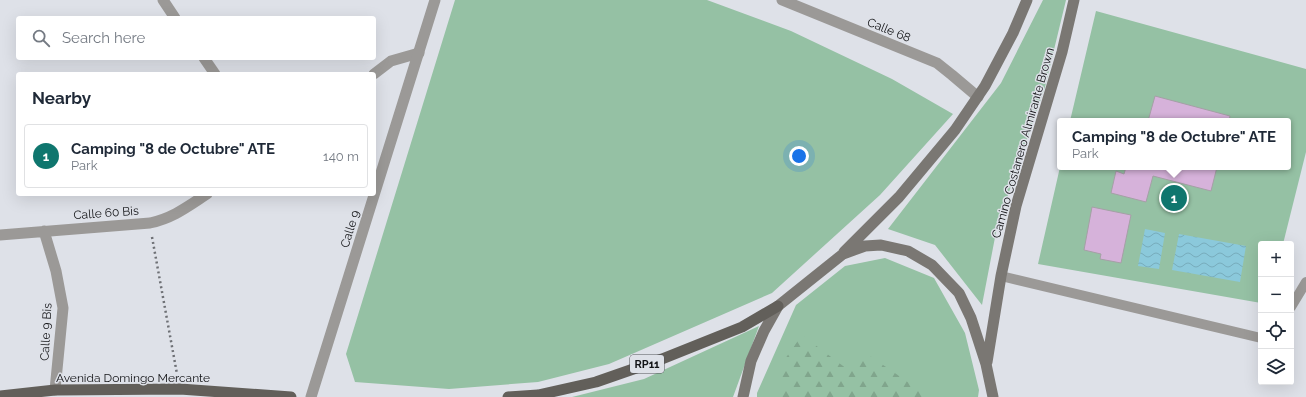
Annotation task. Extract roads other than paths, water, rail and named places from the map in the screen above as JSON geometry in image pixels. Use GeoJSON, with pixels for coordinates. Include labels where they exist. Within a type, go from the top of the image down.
{"type":"FeatureCollection","features":[{"type":"Feature","properties":{"kind":"main road","name":"RP11"},"geometry":{"type":"LineString","coordinates":[[508,397],[538,395],[596,382],[662,360],[742,327],[778,306],[843,254],[899,197],[955,130],[985,86],[1013,33],[1027,0]]}},
{"type":"Feature","properties":{"kind":"main road","name":"Camino Costanero Almirante Brown"},"geometry":{"type":"LineString","coordinates":[[986,364],[1001,276],[1016,206],[1062,52],[1074,0]]}},
{"type":"Feature","properties":{"kind":"main road","name":"RP11"},"geometry":{"type":"LineString","coordinates":[[843,254],[865,246],[882,245],[908,252],[932,265],[959,293],[971,318],[986,364],[992,397]]}},
{"type":"Feature","properties":{"kind":"main road","name":"RP11"},"geometry":{"type":"LineString","coordinates":[[743,397],[751,361],[778,306]]}},
{"type":"Feature","properties":{"kind":"main road","name":"Avenida Domingo Mercante"},"geometry":{"type":"LineString","coordinates":[[0,396],[55,390],[180,389],[290,397]]}},
{"type":"Feature","properties":{"kind":"street"},"geometry":{"type":"LineString","coordinates":[[163,0],[174,16]]}},
{"type":"Feature","properties":{"kind":"street","name":"Calle 9"},"geometry":{"type":"LineString","coordinates":[[376,187],[435,0]]}},
{"type":"Feature","properties":{"kind":"street","name":"Calle 68"},"geometry":{"type":"LineString","coordinates":[[782,0],[937,63],[978,97]]}},
{"type":"Feature","properties":{"kind":"street"},"geometry":{"type":"LineString","coordinates":[[376,72],[391,61],[418,52]]}},
{"type":"Feature","properties":{"kind":"street"},"geometry":{"type":"LineString","coordinates":[[205,60],[214,72]]}},
{"type":"Feature","properties":{"kind":"street","name":"Calle 60 Bis"},"geometry":{"type":"LineString","coordinates":[[0,235],[150,223],[164,220],[175,215],[204,196]]}},
{"type":"Feature","properties":{"kind":"street","name":"Calle 9"},"geometry":{"type":"LineString","coordinates":[[311,397],[373,196]]}},
{"type":"Feature","properties":{"kind":"street","name":"Calle 9 Bis"},"geometry":{"type":"LineString","coordinates":[[44,231],[56,271],[63,308],[55,390]]}},
{"type":"Feature","properties":{"kind":"lane"},"geometry":{"type":"LineString","coordinates":[[1001,276],[1258,337]]}},
{"type":"Feature","properties":{"kind":"lane"},"geometry":{"type":"LineString","coordinates":[[1294,303],[1306,282]]}},
{"type":"Feature","properties":{"kind":"water"},"geometry":{"type":"Polygon","coordinates":[[[1145,229],[1165,233],[1159,269],[1138,266],[1145,229]]]}},
{"type":"Feature","properties":{"kind":"water"},"geometry":{"type":"Polygon","coordinates":[[[1179,234],[1246,246],[1240,282],[1172,270],[1179,234]]]}},
{"type":"Feature","properties":{"kind":"place","name":"Camping \"8 de Octubre\" ATE"},"geometry":{"type":"Point","coordinates":[1174,198]}}]}
